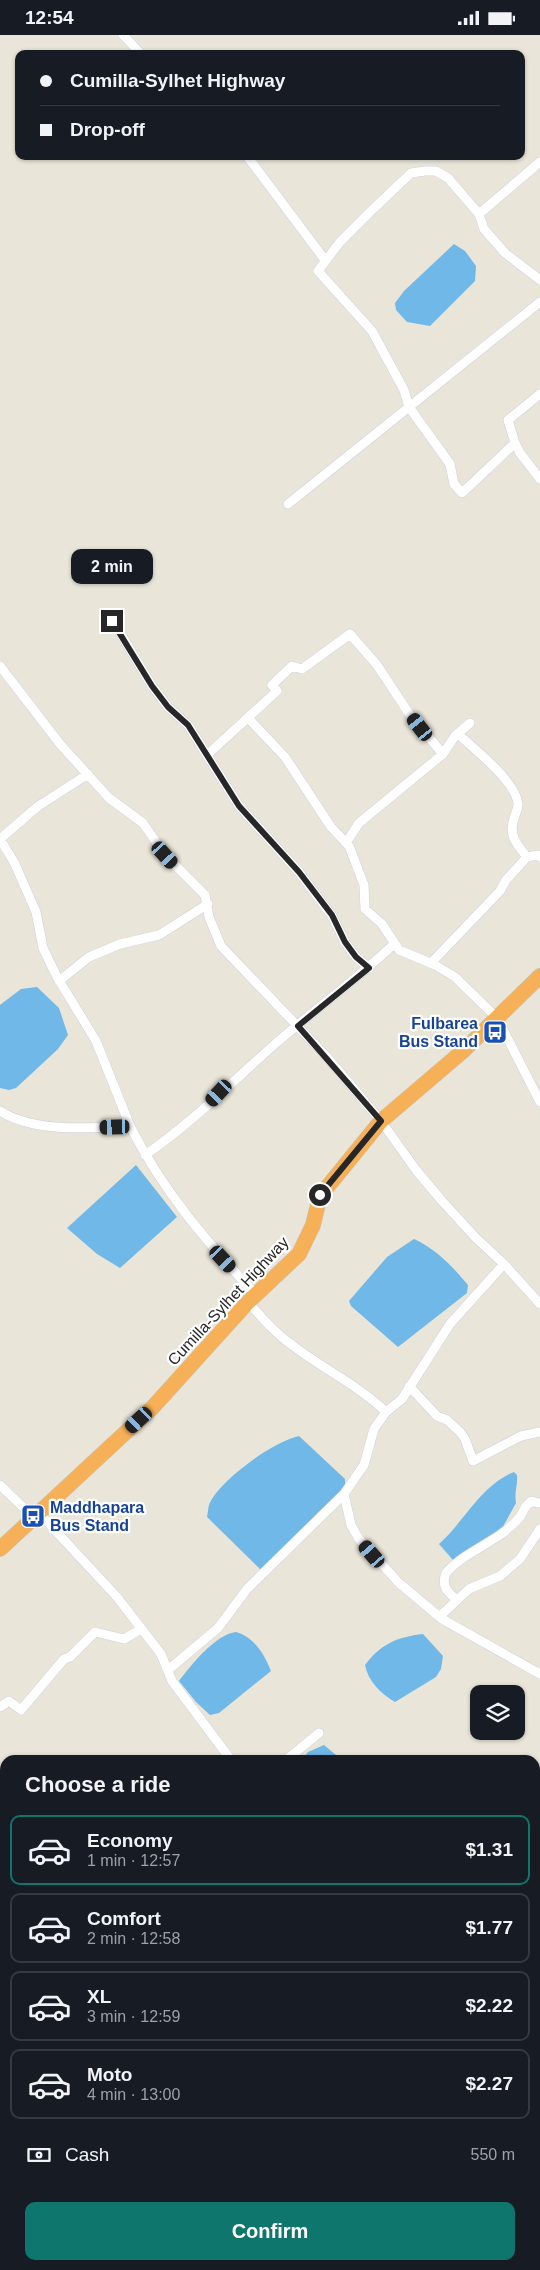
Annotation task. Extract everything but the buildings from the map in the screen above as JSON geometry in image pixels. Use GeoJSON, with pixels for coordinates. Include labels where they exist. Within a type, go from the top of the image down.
{"type":"FeatureCollection","features":[{"type":"Feature","properties":{"kind":"highway","name":"Cumilla-Sylhet Highway"},"geometry":{"type":"LineString","coordinates":[[0,1549],[153,1407],[253,1299],[299,1254],[313,1225],[320,1195],[381,1121],[463,1051],[540,976]]}},
{"type":"Feature","properties":{"kind":"street"},"geometry":{"type":"LineString","coordinates":[[123,35],[137,50]]}},
{"type":"Feature","properties":{"kind":"street"},"geometry":{"type":"LineString","coordinates":[[250,160],[325,259]]}},
{"type":"Feature","properties":{"kind":"street"},"geometry":{"type":"LineString","coordinates":[[479,214],[540,162]]}},
{"type":"Feature","properties":{"kind":"street"},"geometry":{"type":"LineString","coordinates":[[515,443],[462,493],[454,484],[450,464],[409,407],[404,389],[372,331],[343,296],[318,271],[325,259],[369,213],[412,173],[436,171],[448,178],[479,214],[484,229],[505,253],[540,280]]}},
{"type":"Feature","properties":{"kind":"street"},"geometry":{"type":"LineString","coordinates":[[288,504],[540,302]]}},
{"type":"Feature","properties":{"kind":"street"},"geometry":{"type":"LineString","coordinates":[[540,394],[508,420],[520,453],[540,479]]}},
{"type":"Feature","properties":{"kind":"street"},"geometry":{"type":"LineString","coordinates":[[112,621],[152,686],[168,707],[188,725],[239,806],[296,867],[332,915],[345,942],[356,957],[369,968]]}},
{"type":"Feature","properties":{"kind":"street"},"geometry":{"type":"LineString","coordinates":[[207,755],[273,696],[277,691],[272,685],[292,666],[302,669],[350,634],[377,665],[410,715],[443,754]]}},
{"type":"Feature","properties":{"kind":"street"},"geometry":{"type":"LineString","coordinates":[[0,666],[60,744],[109,798],[143,823],[165,855],[205,895],[209,917],[221,946],[298,1026],[381,1121],[416,1170],[442,1201],[476,1238],[504,1263],[540,1304]]}},
{"type":"Feature","properties":{"kind":"street"},"geometry":{"type":"LineString","coordinates":[[248,718],[284,757],[331,827],[346,843],[364,885],[365,909],[382,925],[399,950],[431,963],[455,977],[497,1018],[540,1102]]}},
{"type":"Feature","properties":{"kind":"street"},"geometry":{"type":"LineString","coordinates":[[346,843],[359,823],[443,754],[458,733],[470,723]]}},
{"type":"Feature","properties":{"kind":"street"},"geometry":{"type":"LineString","coordinates":[[458,733],[496,769],[511,787],[518,804],[511,827],[513,838],[527,857]]}},
{"type":"Feature","properties":{"kind":"street"},"geometry":{"type":"LineString","coordinates":[[88,774],[37,807],[0,839],[24,884],[36,912],[43,948],[59,981],[96,1041],[130,1126],[145,1155],[201,1235],[253,1299],[272,1329],[293,1347],[366,1394],[386,1412]]}},
{"type":"Feature","properties":{"kind":"street"},"geometry":{"type":"LineString","coordinates":[[431,963],[500,891],[506,880],[527,857],[538,855],[540,857]]}},
{"type":"Feature","properties":{"kind":"street"},"geometry":{"type":"LineString","coordinates":[[59,981],[89,957],[120,943],[159,935],[208,904]]}},
{"type":"Feature","properties":{"kind":"street"},"geometry":{"type":"LineString","coordinates":[[145,1155],[186,1125],[219,1093],[369,968],[394,944]]}},
{"type":"Feature","properties":{"kind":"street"},"geometry":{"type":"LineString","coordinates":[[0,1111],[11,1118],[68,1129],[130,1126]]}},
{"type":"Feature","properties":{"kind":"street"},"geometry":{"type":"LineString","coordinates":[[168,1670],[218,1628],[247,1589],[344,1494],[364,1465],[374,1429],[386,1412],[402,1399],[450,1324],[504,1263]]}},
{"type":"Feature","properties":{"kind":"street"},"geometry":{"type":"LineString","coordinates":[[409,1387],[437,1416],[455,1427],[465,1439],[473,1461],[521,1436],[540,1432]]}},
{"type":"Feature","properties":{"kind":"street"},"geometry":{"type":"LineString","coordinates":[[0,1485],[36,1516],[117,1597],[161,1654],[172,1681],[227,1755]]}},
{"type":"Feature","properties":{"kind":"street"},"geometry":{"type":"LineString","coordinates":[[344,1494],[351,1525],[359,1539],[392,1577],[439,1617],[540,1675]]}},
{"type":"Feature","properties":{"kind":"street"},"geometry":{"type":"LineString","coordinates":[[456,1599],[448,1593],[444,1586],[446,1573],[467,1555],[490,1544],[519,1518],[526,1504],[532,1501],[540,1503]]}},
{"type":"Feature","properties":{"kind":"street"},"geometry":{"type":"LineString","coordinates":[[439,1617],[456,1599],[469,1589],[500,1576],[520,1559],[540,1529]]}},
{"type":"Feature","properties":{"kind":"street"},"geometry":{"type":"LineString","coordinates":[[0,1707],[9,1701],[21,1709],[64,1659],[70,1657],[95,1632],[124,1639],[141,1629]]}},
{"type":"Feature","properties":{"kind":"street"},"geometry":{"type":"LineString","coordinates":[[292,1755],[319,1733]]}},
{"type":"Feature","properties":{"kind":"water"},"geometry":{"type":"Polygon","coordinates":[[[454,244],[465,251],[476,266],[475,281],[430,326],[407,322],[396,310],[395,303],[404,291],[454,244]]]}},
{"type":"Feature","properties":{"kind":"water"},"geometry":{"type":"Polygon","coordinates":[[[37,987],[59,1008],[68,1035],[58,1049],[16,1088],[9,1090],[0,1088],[0,1005],[21,989],[37,987]]]}},
{"type":"Feature","properties":{"kind":"water"},"geometry":{"type":"Polygon","coordinates":[[[136,1165],[177,1217],[120,1268],[97,1254],[67,1228],[136,1165]]]}},
{"type":"Feature","properties":{"kind":"water"},"geometry":{"type":"Polygon","coordinates":[[[414,1239],[437,1253],[450,1265],[468,1285],[467,1293],[398,1347],[351,1306],[349,1301],[387,1257],[414,1239]]]}},
{"type":"Feature","properties":{"kind":"water"},"geometry":{"type":"Polygon","coordinates":[[[299,1436],[345,1479],[345,1488],[261,1570],[207,1517],[209,1505],[214,1495],[223,1485],[248,1463],[288,1439],[299,1436]]]}},
{"type":"Feature","properties":{"kind":"water"},"geometry":{"type":"Polygon","coordinates":[[[514,1472],[517,1475],[516,1503],[500,1532],[453,1560],[439,1544],[482,1495],[502,1478],[514,1472]]]}},
{"type":"Feature","properties":{"kind":"water"},"geometry":{"type":"Polygon","coordinates":[[[236,1632],[248,1638],[258,1647],[271,1671],[219,1713],[210,1715],[196,1702],[179,1681],[212,1644],[228,1634],[236,1632]]]}},
{"type":"Feature","properties":{"kind":"water"},"geometry":{"type":"Polygon","coordinates":[[[423,1634],[443,1656],[441,1669],[436,1677],[395,1702],[376,1687],[365,1665],[377,1652],[390,1643],[405,1637],[423,1634]]]}},
{"type":"Feature","properties":{"kind":"water"},"geometry":{"type":"Polygon","coordinates":[[[324,1745],[336,1755],[306,1755],[308,1752],[324,1745]]]}},
{"type":"Feature","properties":{"kind":"place","name":"Fulbarea Bus Stand"},"geometry":{"type":"Point","coordinates":[495,1032]}},
{"type":"Feature","properties":{"kind":"place","name":"Maddhapara Bus Stand"},"geometry":{"type":"Point","coordinates":[33,1516]}},
{"type":"Feature","properties":{"kind":"route"},"geometry":{"type":"LineString","coordinates":[[112,621],[152,686],[168,707],[188,725],[196,736],[239,806],[292,863],[332,915],[345,942],[356,957],[369,968],[298,1026],[381,1121],[320,1195]]}}]}
